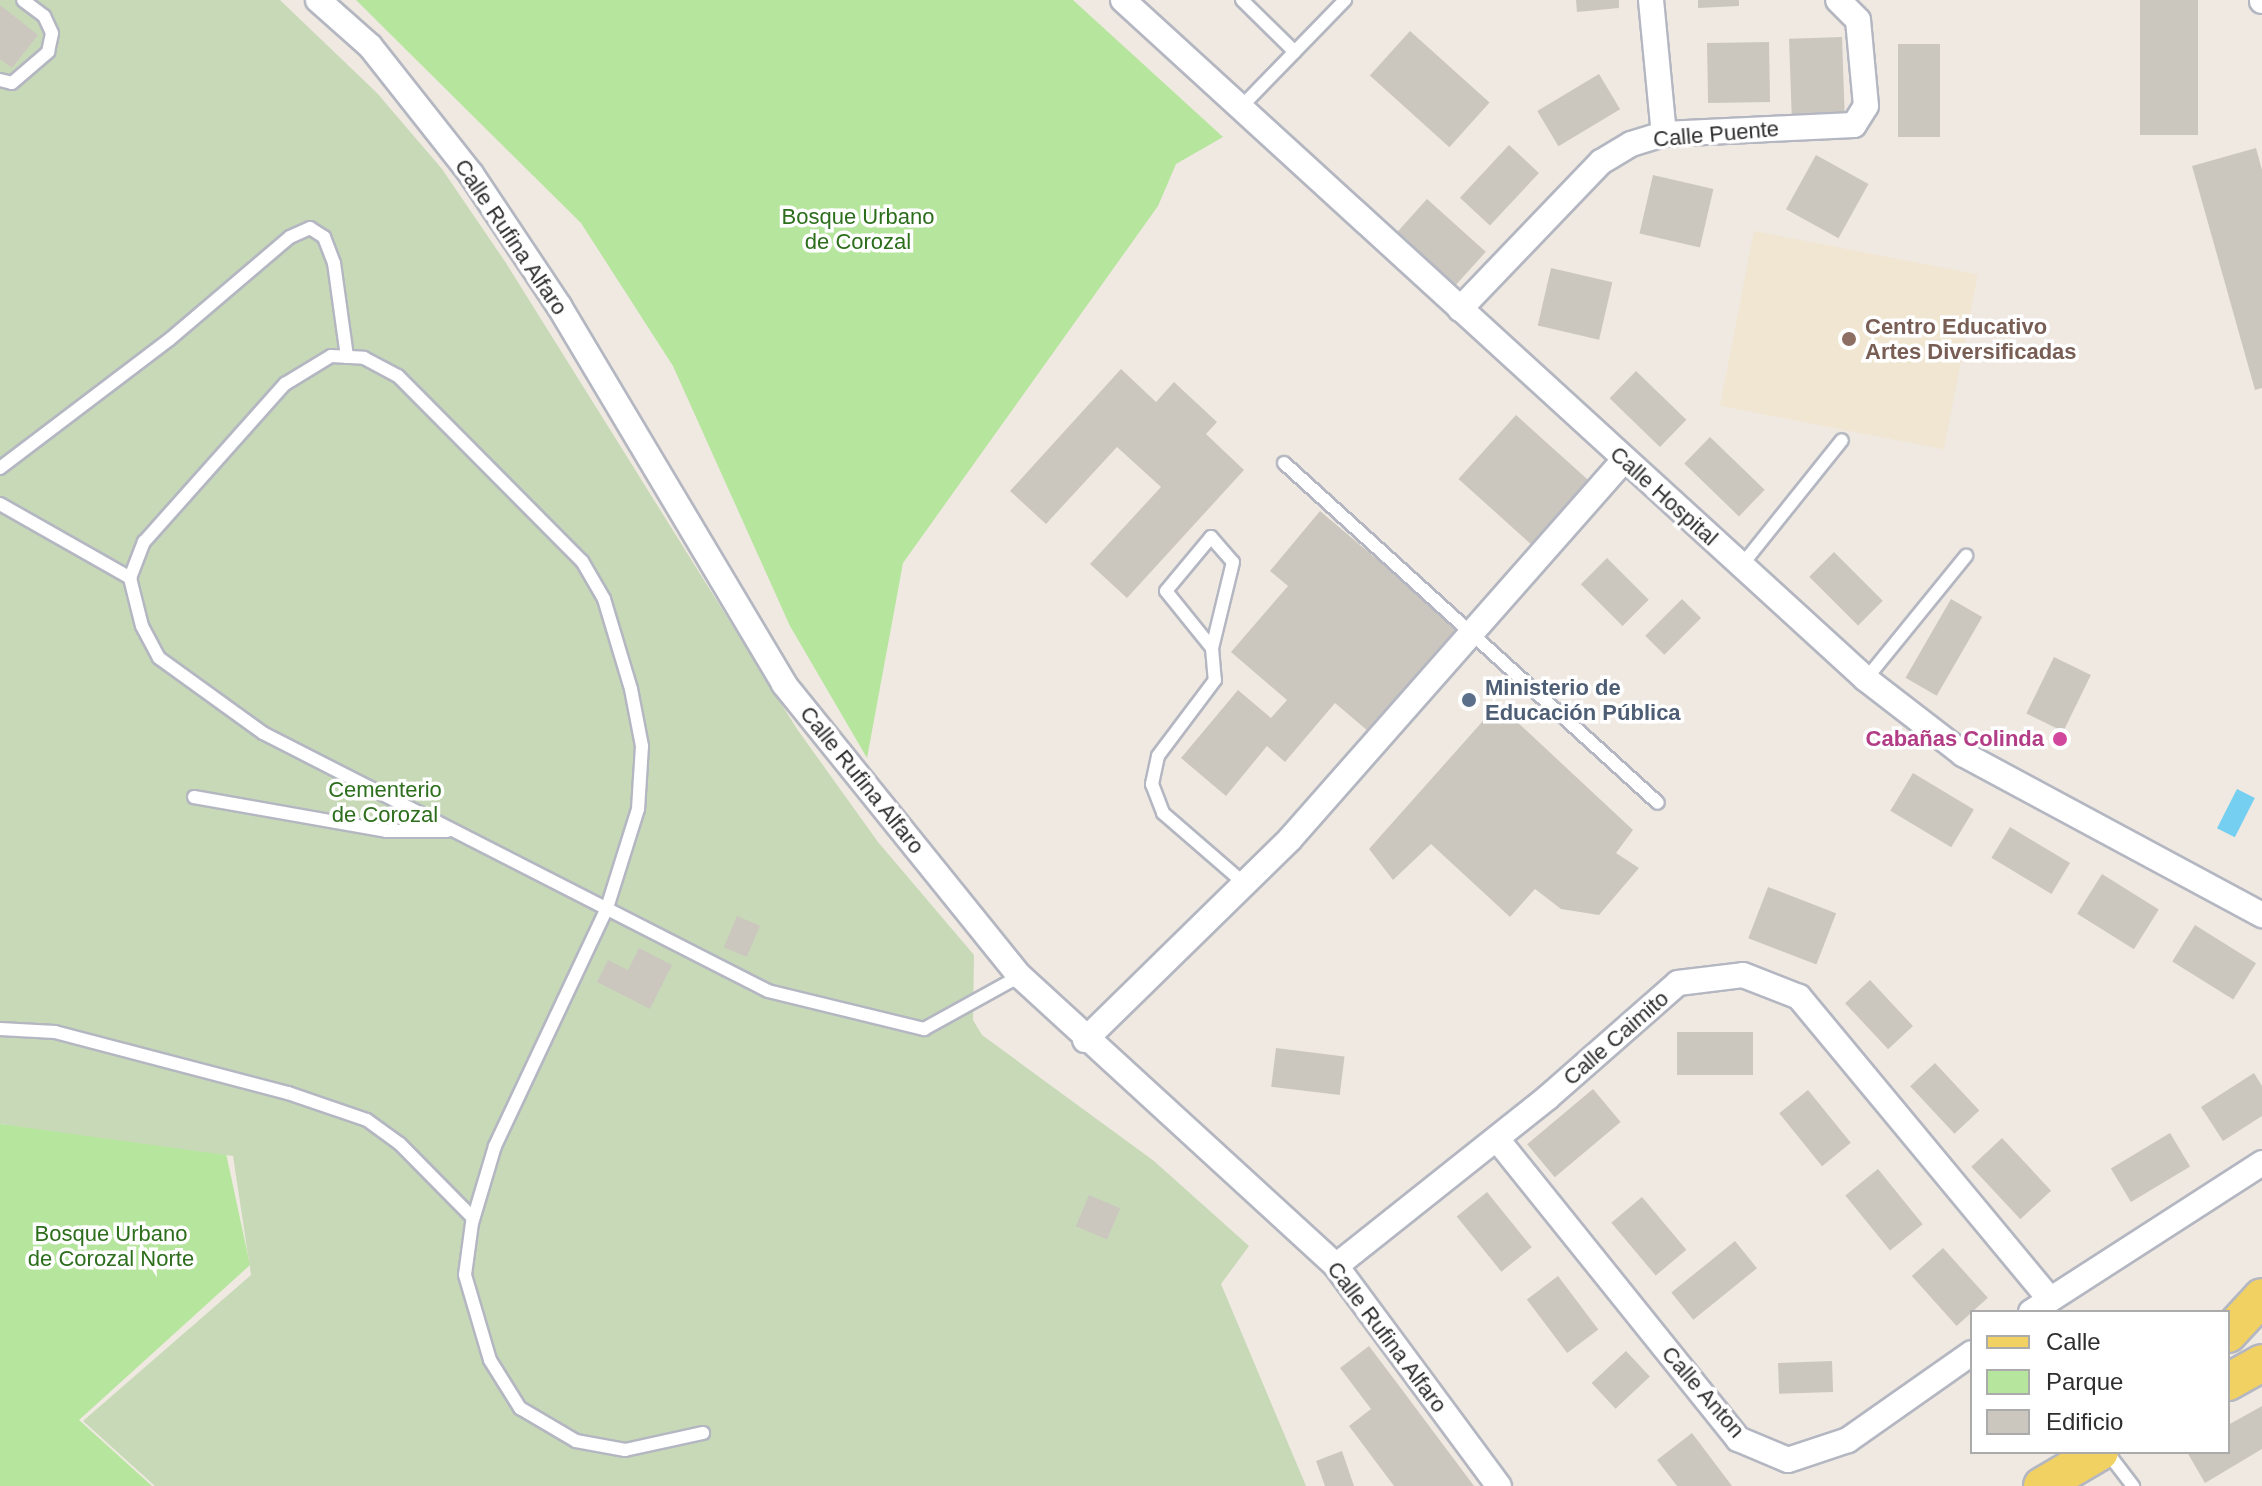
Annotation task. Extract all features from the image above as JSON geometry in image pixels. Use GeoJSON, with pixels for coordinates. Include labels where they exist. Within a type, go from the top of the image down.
{"type":"FeatureCollection","features":[{"type":"Feature","properties":{"kind":"main road"},"geometry":{"type":"LineString","coordinates":[[2230,1332],[2262,1297]]}},
{"type":"Feature","properties":{"kind":"main road"},"geometry":{"type":"LineString","coordinates":[[2230,1381],[2262,1363]]}},
{"type":"Feature","properties":{"kind":"main road"},"geometry":{"type":"LineString","coordinates":[[2066,1469],[2096,1454]]}},
{"type":"Feature","properties":{"kind":"street","name":"Calle Rufina Alfaro"},"geometry":{"type":"LineString","coordinates":[[318,0],[370,46],[471,174],[559,306],[784,684],[1020,976],[1085,1040],[1336,1266],[1499,1486]]}},
{"type":"Feature","properties":{"kind":"street","name":"Calle Hospital"},"geometry":{"type":"LineString","coordinates":[[1123,0],[1866,679],[1963,754],[2262,915]]}},
{"type":"Feature","properties":{"kind":"street"},"geometry":{"type":"LineString","coordinates":[[1651,0],[1664,134]]}},
{"type":"Feature","properties":{"kind":"street","name":"Calle Puente"},"geometry":{"type":"LineString","coordinates":[[1460,309],[1601,162],[1631,144],[1664,134],[1854,125],[1866,106],[1858,20],[1838,0]]}},
{"type":"Feature","properties":{"kind":"street"},"geometry":{"type":"LineString","coordinates":[[1085,1040],[1246,885],[1624,460]]}},
{"type":"Feature","properties":{"kind":"street","name":"Calle Caimito"},"geometry":{"type":"LineString","coordinates":[[1336,1266],[1497,1139],[1678,983],[1743,975],[1799,997],[2041,1305]]}},
{"type":"Feature","properties":{"kind":"street","name":"Calle Anton"},"geometry":{"type":"LineString","coordinates":[[1497,1139],[1738,1439],[1788,1460],[1848,1440],[1970,1354]]}},
{"type":"Feature","properties":{"kind":"street"},"geometry":{"type":"LineString","coordinates":[[2041,1305],[2262,1163]]}},
{"type":"Feature","properties":{"kind":"lane"},"geometry":{"type":"LineString","coordinates":[[0,80],[12,83],[48,52],[52,33],[44,16],[23,0]]}},
{"type":"Feature","properties":{"kind":"lane"},"geometry":{"type":"LineString","coordinates":[[1242,0],[1295,52]]}},
{"type":"Feature","properties":{"kind":"lane"},"geometry":{"type":"LineString","coordinates":[[1242,106],[1345,0]]}},
{"type":"Feature","properties":{"kind":"lane"},"geometry":{"type":"LineString","coordinates":[[0,468],[170,339],[290,237],[310,228],[324,237],[334,263],[347,357]]}},
{"type":"Feature","properties":{"kind":"lane"},"geometry":{"type":"LineString","coordinates":[[703,1433],[625,1450],[576,1441],[520,1408],[490,1360],[465,1275],[473,1218],[495,1146],[607,908],[638,809],[642,746],[604,599],[582,561],[398,376],[364,358],[331,356],[285,384],[144,542],[130,578],[142,626],[159,658],[263,733],[450,831],[607,908],[768,991],[924,1029],[1020,976]]}},
{"type":"Feature","properties":{"kind":"lane"},"geometry":{"type":"LineString","coordinates":[[1741,566],[1842,440]]}},
{"type":"Feature","properties":{"kind":"lane"},"geometry":{"type":"LineString","coordinates":[[1284,463],[1658,803]]}},
{"type":"Feature","properties":{"kind":"lane"},"geometry":{"type":"LineString","coordinates":[[0,504],[130,578]]}},
{"type":"Feature","properties":{"kind":"lane"},"geometry":{"type":"LineString","coordinates":[[1212,648],[1166,591],[1211,537],[1233,562],[1212,648],[1215,680],[1158,756],[1152,784],[1163,813],[1246,885]]}},
{"type":"Feature","properties":{"kind":"lane"},"geometry":{"type":"LineString","coordinates":[[1866,679],[1966,556]]}},
{"type":"Feature","properties":{"kind":"lane"},"geometry":{"type":"LineString","coordinates":[[194,797],[386,831],[450,831]]}},
{"type":"Feature","properties":{"kind":"lane"},"geometry":{"type":"LineString","coordinates":[[0,1029],[55,1032],[288,1093],[367,1120],[400,1144],[473,1218]]}},
{"type":"Feature","properties":{"kind":"lane"},"geometry":{"type":"LineString","coordinates":[[2109,1454],[2133,1486]]}},
{"type":"Feature","properties":{"kind":"shaded area","name":"Centro Educativo Artes Diversificadas"},"geometry":{"type":"Polygon","coordinates":[[[1754,231],[1978,275],[1944,449],[1720,406],[1754,231]]]}},
{"type":"Feature","properties":{"kind":"green space","name":"Cementerio de Corozal"},"geometry":{"type":"Polygon","coordinates":[[[0,0],[280,0],[377,93],[442,169],[506,263],[797,729],[878,842],[974,955],[973,1020],[982,1035],[1154,1161],[1249,1246],[1221,1284],[1306,1486],[155,1486],[83,1421],[251,1275],[233,1156],[0,1124],[0,0]]]}},
{"type":"Feature","properties":{"kind":"green space","name":"Bosque Urbano de Corozal"},"geometry":{"type":"Polygon","coordinates":[[[356,0],[1073,0],[1223,137],[1176,164],[1158,206],[903,563],[867,758],[790,626],[673,366],[581,223],[356,0]]]}},
{"type":"Feature","properties":{"kind":"green space","name":"Bosque Urbano de Corozal Norte"},"geometry":{"type":"Polygon","coordinates":[[[0,1124],[224,1144],[250,1265],[79,1420],[152,1486],[0,1486],[0,1124]]]}},
{"type":"Feature","properties":{"kind":"water"},"geometry":{"type":"Polygon","coordinates":[[[2237,789],[2255,798],[2235,837],[2217,828],[2237,789]]]}},
{"type":"Feature","properties":{"kind":"building"},"geometry":{"type":"Polygon","coordinates":[[[1576,0],[1619,0],[1619,8],[1577,12],[1576,0]]]}},
{"type":"Feature","properties":{"kind":"building"},"geometry":{"type":"Polygon","coordinates":[[[1698,0],[1739,0],[1739,6],[1698,8],[1698,0]]]}},
{"type":"Feature","properties":{"kind":"building"},"geometry":{"type":"Polygon","coordinates":[[[2140,0],[2198,0],[2198,135],[2140,135],[2140,0]]]}},
{"type":"Feature","properties":{"kind":"building"},"geometry":{"type":"Polygon","coordinates":[[[0,5],[38,35],[12,68],[0,59],[0,5]]]}},
{"type":"Feature","properties":{"kind":"building"},"geometry":{"type":"Polygon","coordinates":[[[1410,31],[1490,103],[1449,147],[1370,76],[1410,31]]]}},
{"type":"Feature","properties":{"kind":"building"},"geometry":{"type":"Polygon","coordinates":[[[1842,37],[1845,114],[1792,116],[1789,39],[1842,37]]]}},
{"type":"Feature","properties":{"kind":"building"},"geometry":{"type":"Polygon","coordinates":[[[1769,42],[1770,102],[1708,103],[1707,43],[1769,42]]]}},
{"type":"Feature","properties":{"kind":"building"},"geometry":{"type":"Polygon","coordinates":[[[1898,44],[1940,44],[1940,137],[1898,137],[1898,44]]]}},
{"type":"Feature","properties":{"kind":"building"},"geometry":{"type":"Polygon","coordinates":[[[1599,74],[1620,109],[1558,146],[1537,111],[1599,74]]]}},
{"type":"Feature","properties":{"kind":"building"},"geometry":{"type":"Polygon","coordinates":[[[1509,145],[1539,173],[1490,226],[1460,198],[1509,145]]]}},
{"type":"Feature","properties":{"kind":"building"},"geometry":{"type":"Polygon","coordinates":[[[2256,148],[2262,170],[2262,388],[2255,390],[2192,166],[2256,148]]]}},
{"type":"Feature","properties":{"kind":"building"},"geometry":{"type":"Polygon","coordinates":[[[1816,155],[1868,184],[1838,238],[1786,209],[1816,155]]]}},
{"type":"Feature","properties":{"kind":"building"},"geometry":{"type":"Polygon","coordinates":[[[1653,175],[1713,189],[1700,247],[1640,233],[1653,175]]]}},
{"type":"Feature","properties":{"kind":"building"},"geometry":{"type":"Polygon","coordinates":[[[1427,199],[1486,252],[1455,286],[1396,233],[1427,199]]]}},
{"type":"Feature","properties":{"kind":"building"},"geometry":{"type":"Polygon","coordinates":[[[1551,268],[1612,282],[1599,340],[1538,325],[1551,268]]]}},
{"type":"Feature","properties":{"kind":"building"},"geometry":{"type":"Polygon","coordinates":[[[1121,369],[1156,402],[1174,382],[1217,422],[1206,434],[1244,470],[1127,598],[1090,564],[1161,487],[1117,447],[1046,524],[1010,491],[1121,369]]]}},
{"type":"Feature","properties":{"kind":"building"},"geometry":{"type":"Polygon","coordinates":[[[1636,371],[1686,420],[1660,447],[1610,398],[1636,371]]]}},
{"type":"Feature","properties":{"kind":"building"},"geometry":{"type":"Polygon","coordinates":[[[1516,415],[1590,481],[1532,545],[1458,479],[1516,415]]]}},
{"type":"Feature","properties":{"kind":"building"},"geometry":{"type":"Polygon","coordinates":[[[1710,437],[1765,490],[1739,516],[1684,464],[1710,437]]]}},
{"type":"Feature","properties":{"kind":"building"},"geometry":{"type":"Polygon","coordinates":[[[1320,511],[1463,632],[1375,737],[1335,703],[1285,762],[1267,746],[1226,796],[1181,758],[1238,690],[1271,718],[1287,700],[1231,652],[1288,586],[1270,571],[1320,511]]]}},
{"type":"Feature","properties":{"kind":"building"},"geometry":{"type":"Polygon","coordinates":[[[1834,552],[1883,601],[1858,626],[1809,577],[1834,552]]]}},
{"type":"Feature","properties":{"kind":"building"},"geometry":{"type":"Polygon","coordinates":[[[1607,558],[1649,600],[1623,626],[1581,584],[1607,558]]]}},
{"type":"Feature","properties":{"kind":"building"},"geometry":{"type":"Polygon","coordinates":[[[1682,599],[1701,618],[1664,655],[1645,636],[1682,599]]]}},
{"type":"Feature","properties":{"kind":"building"},"geometry":{"type":"Polygon","coordinates":[[[1951,599],[1982,617],[1937,696],[1906,678],[1951,599]]]}},
{"type":"Feature","properties":{"kind":"building"},"geometry":{"type":"Polygon","coordinates":[[[2054,657],[2091,675],[2063,732],[2026,714],[2054,657]]]}},
{"type":"Feature","properties":{"kind":"building"},"geometry":{"type":"Polygon","coordinates":[[[1498,704],[1633,830],[1616,853],[1639,868],[1599,915],[1561,909],[1535,889],[1510,917],[1431,844],[1393,880],[1369,849],[1498,704]]]}},
{"type":"Feature","properties":{"kind":"building"},"geometry":{"type":"Polygon","coordinates":[[[1913,773],[1974,810],[1951,847],[1890,811],[1913,773]]]}},
{"type":"Feature","properties":{"kind":"building"},"geometry":{"type":"Polygon","coordinates":[[[2010,827],[2070,863],[2051,894],[1991,858],[2010,827]]]}},
{"type":"Feature","properties":{"kind":"building"},"geometry":{"type":"Polygon","coordinates":[[[2102,874],[2159,910],[2134,949],[2077,914],[2102,874]]]}},
{"type":"Feature","properties":{"kind":"building"},"geometry":{"type":"Polygon","coordinates":[[[1768,887],[1836,913],[1816,965],[1748,938],[1768,887]]]}},
{"type":"Feature","properties":{"kind":"building"},"geometry":{"type":"Polygon","coordinates":[[[737,916],[760,926],[747,957],[724,947],[737,916]]]}},
{"type":"Feature","properties":{"kind":"building"},"geometry":{"type":"Polygon","coordinates":[[[2195,925],[2256,963],[2233,1000],[2172,961],[2195,925]]]}},
{"type":"Feature","properties":{"kind":"building"},"geometry":{"type":"Polygon","coordinates":[[[639,948],[672,965],[650,1009],[597,982],[608,960],[628,970],[639,948]]]}},
{"type":"Feature","properties":{"kind":"building"},"geometry":{"type":"Polygon","coordinates":[[[1870,980],[1913,1026],[1888,1049],[1845,1003],[1870,980]]]}},
{"type":"Feature","properties":{"kind":"building"},"geometry":{"type":"Polygon","coordinates":[[[1677,1032],[1753,1032],[1753,1075],[1677,1075],[1677,1032]]]}},
{"type":"Feature","properties":{"kind":"building"},"geometry":{"type":"Polygon","coordinates":[[[1276,1048],[1344,1056],[1340,1095],[1271,1087],[1276,1048]]]}},
{"type":"Feature","properties":{"kind":"building"},"geometry":{"type":"Polygon","coordinates":[[[1935,1063],[1979,1111],[1954,1134],[1910,1086],[1935,1063]]]}},
{"type":"Feature","properties":{"kind":"building"},"geometry":{"type":"Polygon","coordinates":[[[2254,1073],[2262,1086],[2262,1116],[2223,1141],[2201,1107],[2254,1073]]]}},
{"type":"Feature","properties":{"kind":"building"},"geometry":{"type":"Polygon","coordinates":[[[1593,1089],[1621,1122],[1555,1177],[1527,1144],[1593,1089]]]}},
{"type":"Feature","properties":{"kind":"building"},"geometry":{"type":"Polygon","coordinates":[[[1808,1090],[1851,1143],[1822,1166],[1779,1113],[1808,1090]]]}},
{"type":"Feature","properties":{"kind":"building"},"geometry":{"type":"Polygon","coordinates":[[[2170,1133],[2190,1166],[2131,1202],[2111,1169],[2170,1133]]]}},
{"type":"Feature","properties":{"kind":"building"},"geometry":{"type":"Polygon","coordinates":[[[2002,1138],[2051,1191],[2020,1219],[1971,1167],[2002,1138]]]}},
{"type":"Feature","properties":{"kind":"building"},"geometry":{"type":"Polygon","coordinates":[[[1878,1169],[1923,1224],[1890,1251],[1845,1195],[1878,1169]]]}},
{"type":"Feature","properties":{"kind":"building"},"geometry":{"type":"Polygon","coordinates":[[[1487,1192],[1532,1247],[1501,1272],[1457,1217],[1487,1192]]]}},
{"type":"Feature","properties":{"kind":"building"},"geometry":{"type":"Polygon","coordinates":[[[1089,1195],[1120,1208],[1107,1240],[1076,1226],[1089,1195]]]}},
{"type":"Feature","properties":{"kind":"building"},"geometry":{"type":"Polygon","coordinates":[[[1642,1197],[1686,1250],[1656,1276],[1611,1223],[1642,1197]]]}},
{"type":"Feature","properties":{"kind":"building"},"geometry":{"type":"Polygon","coordinates":[[[1735,1241],[1757,1268],[1693,1320],[1671,1293],[1735,1241]]]}},
{"type":"Feature","properties":{"kind":"building"},"geometry":{"type":"Polygon","coordinates":[[[1943,1248],[1988,1298],[1974,1310],[1970,1310],[1970,1314],[1957,1326],[1912,1276],[1943,1248]]]}},
{"type":"Feature","properties":{"kind":"building"},"geometry":{"type":"Polygon","coordinates":[[[1558,1276],[1598,1330],[1567,1353],[1527,1299],[1558,1276]]]}},
{"type":"Feature","properties":{"kind":"building"},"geometry":{"type":"Polygon","coordinates":[[[1369,1346],[1474,1486],[1394,1486],[1349,1426],[1371,1409],[1340,1368],[1369,1346]]]}},
{"type":"Feature","properties":{"kind":"building"},"geometry":{"type":"Polygon","coordinates":[[[1626,1351],[1650,1377],[1615,1409],[1592,1383],[1626,1351]]]}},
{"type":"Feature","properties":{"kind":"building"},"geometry":{"type":"Polygon","coordinates":[[[1832,1361],[1833,1392],[1779,1394],[1778,1363],[1832,1361]]]}},
{"type":"Feature","properties":{"kind":"building"},"geometry":{"type":"Polygon","coordinates":[[[2262,1406],[2262,1449],[2205,1483],[2188,1454],[2230,1454],[2230,1424],[2262,1406]]]}},
{"type":"Feature","properties":{"kind":"building"},"geometry":{"type":"Polygon","coordinates":[[[1692,1433],[1732,1486],[1677,1486],[1657,1460],[1692,1433]]]}},
{"type":"Feature","properties":{"kind":"building"},"geometry":{"type":"Polygon","coordinates":[[[1342,1451],[1354,1486],[1325,1486],[1316,1461],[1342,1451]]]}},
{"type":"Feature","properties":{"kind":"place","name":"Centro Educativo Artes Diversificadas"},"geometry":{"type":"Point","coordinates":[1849,339]}},
{"type":"Feature","properties":{"kind":"place","name":"Ministerio de Educación Pública"},"geometry":{"type":"Point","coordinates":[1469,700]}},
{"type":"Feature","properties":{"kind":"place","name":"Cabañas Colinda"},"geometry":{"type":"Point","coordinates":[2060,739]}}]}
